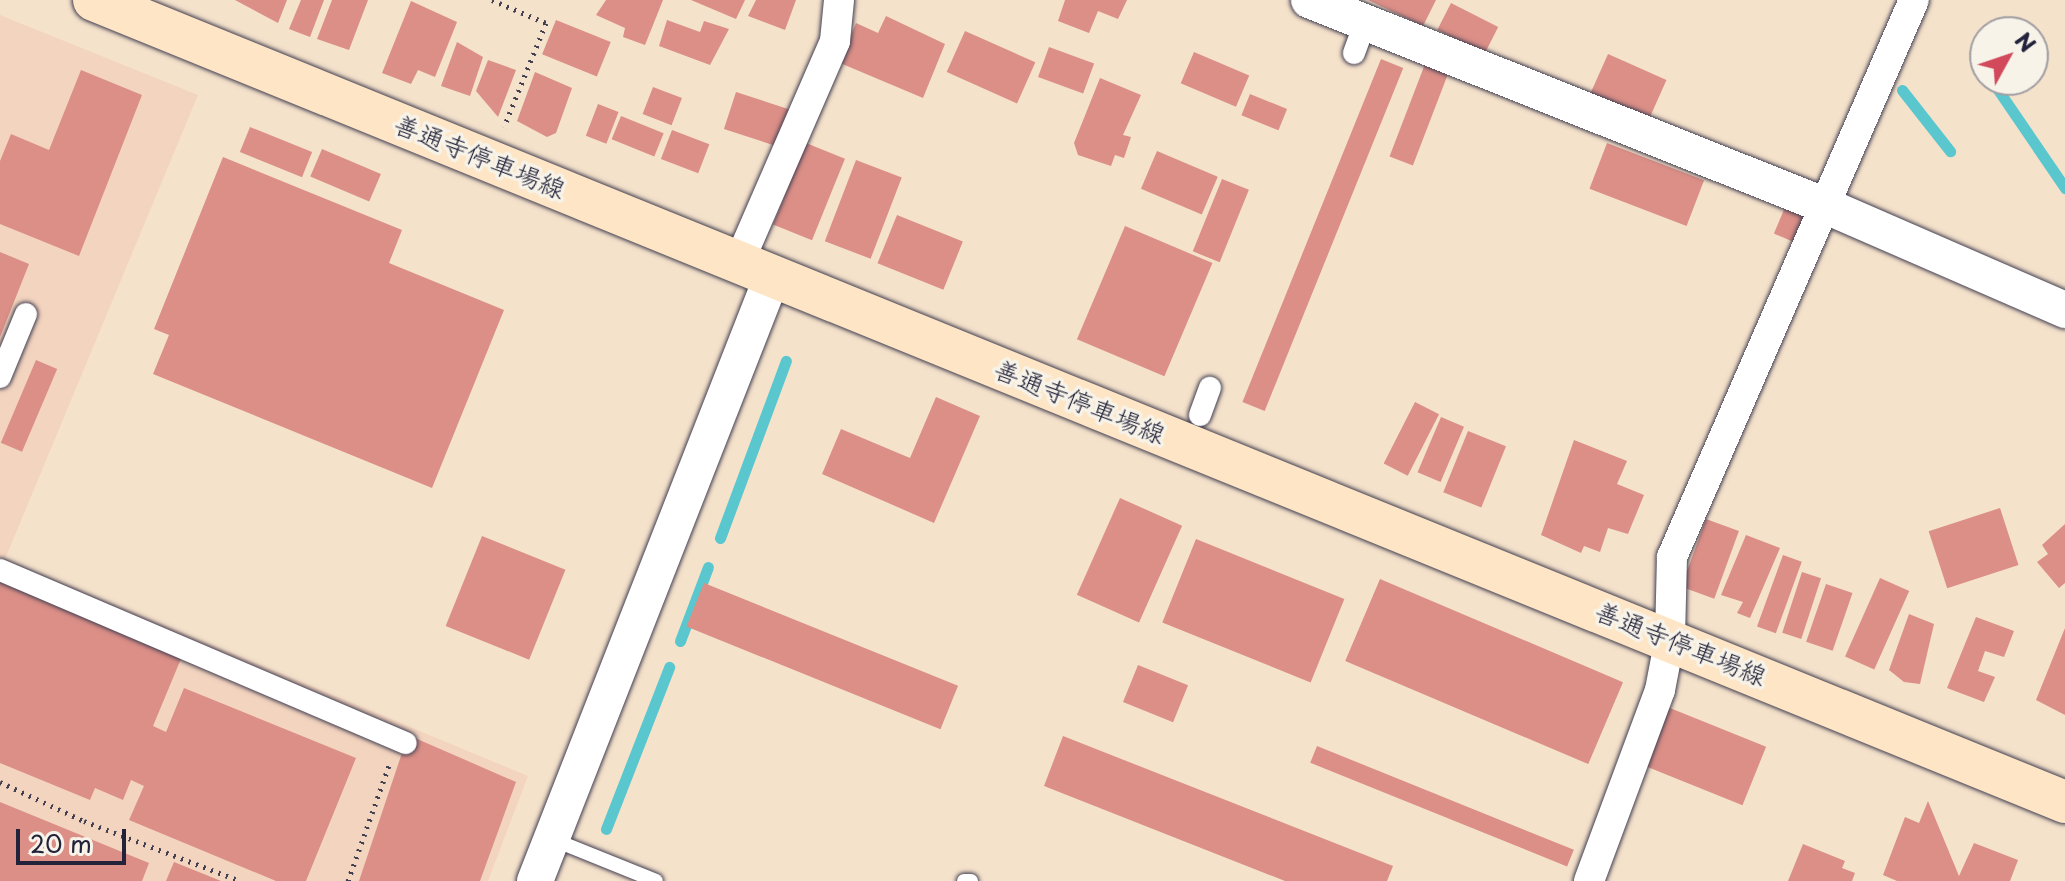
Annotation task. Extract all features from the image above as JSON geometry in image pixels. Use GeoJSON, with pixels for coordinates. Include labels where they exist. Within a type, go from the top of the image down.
{"type":"FeatureCollection","features":[{"type":"Feature","properties":{"kind":"main road","name":"善通寺停車場線"},"geometry":{"type":"LineString","coordinates":[[94,0],[1670,638],[2065,802]]}},
{"type":"Feature","properties":{"kind":"street"},"geometry":{"type":"LineString","coordinates":[[535,881],[756,270],[835,41],[839,0]]}},
{"type":"Feature","properties":{"kind":"street"},"geometry":{"type":"LineString","coordinates":[[1309,0],[1360,38],[1826,206],[2065,310]]}},
{"type":"Feature","properties":{"kind":"street"},"geometry":{"type":"LineString","coordinates":[[1589,881],[1660,690],[1670,638],[1672,557],[1914,0]]}},
{"type":"Feature","properties":{"kind":"street"},"geometry":{"type":"LineString","coordinates":[[0,377],[26,314]]}},
{"type":"Feature","properties":{"kind":"street"},"geometry":{"type":"LineString","coordinates":[[1200,415],[1210,388]]}},
{"type":"Feature","properties":{"kind":"street"},"geometry":{"type":"LineString","coordinates":[[0,570],[402,742]]}},
{"type":"Feature","properties":{"kind":"lane"},"geometry":{"type":"LineString","coordinates":[[551,839],[656,881]]}},
{"type":"Feature","properties":{"kind":"lane"},"geometry":{"type":"LineString","coordinates":[[964,881],[971,881]]}},
{"type":"Feature","properties":{"kind":"path"},"geometry":{"type":"LineString","coordinates":[[490,161],[546,23],[492,0]]}},
{"type":"Feature","properties":{"kind":"path"},"geometry":{"type":"LineString","coordinates":[[348,881],[402,742]]}},
{"type":"Feature","properties":{"kind":"path"},"geometry":{"type":"LineString","coordinates":[[0,782],[84,821],[240,881]]}},
{"type":"Feature","properties":{"kind":"shaded area"},"geometry":{"type":"Polygon","coordinates":[[[0,15],[198,95],[5,559],[528,776],[488,881],[0,881],[0,15]]]}},
{"type":"Feature","properties":{"kind":"building"},"geometry":{"type":"Polygon","coordinates":[[[235,0],[287,0],[278,23],[235,0]]]}},
{"type":"Feature","properties":{"kind":"building"},"geometry":{"type":"Polygon","coordinates":[[[301,0],[324,0],[310,37],[289,29],[301,0]]]}},
{"type":"Feature","properties":{"kind":"building"},"geometry":{"type":"Polygon","coordinates":[[[332,0],[368,0],[349,50],[317,39],[332,0]]]}},
{"type":"Feature","properties":{"kind":"building"},"geometry":{"type":"Polygon","coordinates":[[[606,0],[663,0],[645,45],[623,37],[625,28],[596,15],[606,0]]]}},
{"type":"Feature","properties":{"kind":"building"},"geometry":{"type":"Polygon","coordinates":[[[691,0],[745,0],[736,19],[691,0]]]}},
{"type":"Feature","properties":{"kind":"building"},"geometry":{"type":"Polygon","coordinates":[[[756,0],[796,0],[785,30],[748,16],[756,0]]]}},
{"type":"Feature","properties":{"kind":"building"},"geometry":{"type":"Polygon","coordinates":[[[1065,0],[1127,0],[1118,19],[1098,11],[1089,33],[1058,21],[1065,0]]]}},
{"type":"Feature","properties":{"kind":"building"},"geometry":{"type":"Polygon","coordinates":[[[1368,0],[1436,0],[1423,26],[1368,0]]]}},
{"type":"Feature","properties":{"kind":"building"},"geometry":{"type":"Polygon","coordinates":[[[411,1],[457,22],[435,77],[418,70],[411,84],[382,73],[411,1]]]}},
{"type":"Feature","properties":{"kind":"building"},"geometry":{"type":"Polygon","coordinates":[[[1451,3],[1498,27],[1485,54],[1437,30],[1451,3]]]}},
{"type":"Feature","properties":{"kind":"building"},"geometry":{"type":"Polygon","coordinates":[[[886,16],[945,44],[923,98],[840,63],[856,23],[878,33],[886,16]]]}},
{"type":"Feature","properties":{"kind":"building"},"geometry":{"type":"Polygon","coordinates":[[[556,20],[611,42],[597,76],[542,54],[556,20]]]}},
{"type":"Feature","properties":{"kind":"building"},"geometry":{"type":"Polygon","coordinates":[[[667,20],[700,32],[704,21],[729,29],[710,65],[659,46],[667,20]]]}},
{"type":"Feature","properties":{"kind":"building"},"geometry":{"type":"Polygon","coordinates":[[[965,31],[1035,62],[1017,103],[947,72],[965,31]]]}},
{"type":"Feature","properties":{"kind":"building"},"geometry":{"type":"Polygon","coordinates":[[[457,42],[483,57],[470,96],[441,86],[457,42]]]}},
{"type":"Feature","properties":{"kind":"building"},"geometry":{"type":"Polygon","coordinates":[[[1049,47],[1094,63],[1083,93],[1038,77],[1049,47]]]}},
{"type":"Feature","properties":{"kind":"building"},"geometry":{"type":"Polygon","coordinates":[[[1194,52],[1249,75],[1236,107],[1181,83],[1194,52]]]}},
{"type":"Feature","properties":{"kind":"building"},"geometry":{"type":"Polygon","coordinates":[[[1608,54],[1666,80],[1649,119],[1591,93],[1608,54]]]}},
{"type":"Feature","properties":{"kind":"building"},"geometry":{"type":"Polygon","coordinates":[[[1381,59],[1403,68],[1265,411],[1242,402],[1381,59]]]}},
{"type":"Feature","properties":{"kind":"building"},"geometry":{"type":"Polygon","coordinates":[[[488,60],[516,70],[498,117],[476,91],[488,60]]]}},
{"type":"Feature","properties":{"kind":"building"},"geometry":{"type":"Polygon","coordinates":[[[1425,64],[1448,73],[1413,165],[1390,156],[1425,64]]]}},
{"type":"Feature","properties":{"kind":"building"},"geometry":{"type":"Polygon","coordinates":[[[81,70],[142,95],[79,256],[0,224],[0,161],[11,134],[49,150],[81,70]]]}},
{"type":"Feature","properties":{"kind":"building"},"geometry":{"type":"Polygon","coordinates":[[[535,72],[572,88],[556,133],[547,137],[517,121],[535,72]]]}},
{"type":"Feature","properties":{"kind":"building"},"geometry":{"type":"Polygon","coordinates":[[[1100,78],[1141,95],[1123,135],[1131,137],[1124,158],[1115,155],[1111,166],[1078,155],[1074,143],[1100,78]]]}},
{"type":"Feature","properties":{"kind":"building"},"geometry":{"type":"Polygon","coordinates":[[[653,87],[682,98],[672,125],[643,114],[653,87]]]}},
{"type":"Feature","properties":{"kind":"building"},"geometry":{"type":"Polygon","coordinates":[[[736,92],[795,111],[783,148],[724,129],[736,92]]]}},
{"type":"Feature","properties":{"kind":"building"},"geometry":{"type":"Polygon","coordinates":[[[1250,94],[1287,109],[1278,130],[1241,115],[1250,94]]]}},
{"type":"Feature","properties":{"kind":"building"},"geometry":{"type":"Polygon","coordinates":[[[598,104],[619,112],[606,144],[586,136],[598,104]]]}},
{"type":"Feature","properties":{"kind":"building"},"geometry":{"type":"Polygon","coordinates":[[[621,116],[664,133],[654,156],[612,139],[621,116]]]}},
{"type":"Feature","properties":{"kind":"building"},"geometry":{"type":"Polygon","coordinates":[[[250,127],[312,152],[302,177],[240,152],[250,127]]]}},
{"type":"Feature","properties":{"kind":"building"},"geometry":{"type":"Polygon","coordinates":[[[672,130],[709,144],[698,173],[661,159],[672,130]]]}},
{"type":"Feature","properties":{"kind":"building"},"geometry":{"type":"Polygon","coordinates":[[[806,143],[845,159],[812,240],[773,225],[806,143]]]}},
{"type":"Feature","properties":{"kind":"building"},"geometry":{"type":"Polygon","coordinates":[[[1607,143],[1704,180],[1687,226],[1589,189],[1607,143]]]}},
{"type":"Feature","properties":{"kind":"building"},"geometry":{"type":"Polygon","coordinates":[[[322,149],[381,174],[369,202],[310,177],[322,149]]]}},
{"type":"Feature","properties":{"kind":"building"},"geometry":{"type":"Polygon","coordinates":[[[1157,151],[1218,177],[1202,215],[1141,189],[1157,151]]]}},
{"type":"Feature","properties":{"kind":"building"},"geometry":{"type":"Polygon","coordinates":[[[223,157],[402,230],[389,263],[504,310],[432,488],[153,374],[169,335],[154,329],[223,157]]]}},
{"type":"Feature","properties":{"kind":"building"},"geometry":{"type":"Polygon","coordinates":[[[856,160],[902,178],[871,259],[825,241],[856,160]]]}},
{"type":"Feature","properties":{"kind":"building"},"geometry":{"type":"Polygon","coordinates":[[[1222,179],[1249,190],[1220,262],[1193,251],[1222,179]]]}},
{"type":"Feature","properties":{"kind":"building"},"geometry":{"type":"Polygon","coordinates":[[[1786,205],[1810,215],[1798,244],[1774,234],[1786,205]]]}},
{"type":"Feature","properties":{"kind":"building"},"geometry":{"type":"Polygon","coordinates":[[[897,215],[963,242],[943,290],[878,263],[897,215]]]}},
{"type":"Feature","properties":{"kind":"building"},"geometry":{"type":"Polygon","coordinates":[[[1125,226],[1212,263],[1164,376],[1077,339],[1125,226]]]}},
{"type":"Feature","properties":{"kind":"building"},"geometry":{"type":"Polygon","coordinates":[[[0,252],[29,264],[0,337],[0,252]]]}},
{"type":"Feature","properties":{"kind":"building"},"geometry":{"type":"Polygon","coordinates":[[[36,360],[57,369],[22,452],[1,443],[36,360]]]}},
{"type":"Feature","properties":{"kind":"building"},"geometry":{"type":"Polygon","coordinates":[[[936,397],[980,416],[934,523],[822,474],[841,429],[910,458],[936,397]]]}},
{"type":"Feature","properties":{"kind":"building"},"geometry":{"type":"Polygon","coordinates":[[[1415,402],[1439,414],[1408,476],[1384,463],[1415,402]]]}},
{"type":"Feature","properties":{"kind":"building"},"geometry":{"type":"Polygon","coordinates":[[[1441,417],[1464,427],[1441,482],[1418,472],[1441,417]]]}},
{"type":"Feature","properties":{"kind":"building"},"geometry":{"type":"Polygon","coordinates":[[[1468,431],[1506,446],[1481,508],[1443,492],[1468,431]]]}},
{"type":"Feature","properties":{"kind":"building"},"geometry":{"type":"Polygon","coordinates":[[[1574,440],[1627,461],[1617,484],[1644,495],[1628,534],[1608,528],[1600,552],[1584,546],[1581,553],[1541,535],[1574,440]]]}},
{"type":"Feature","properties":{"kind":"building"},"geometry":{"type":"Polygon","coordinates":[[[1120,498],[1182,526],[1139,622],[1077,595],[1120,498]]]}},
{"type":"Feature","properties":{"kind":"building"},"geometry":{"type":"Polygon","coordinates":[[[2000,508],[2019,565],[1947,588],[1929,531],[2000,508]]]}},
{"type":"Feature","properties":{"kind":"building"},"geometry":{"type":"Polygon","coordinates":[[[1706,519],[1739,531],[1714,599],[1681,587],[1706,519]]]}},
{"type":"Feature","properties":{"kind":"building"},"geometry":{"type":"Polygon","coordinates":[[[2065,524],[2065,583],[2059,588],[2037,562],[2048,554],[2042,545],[2065,524]]]}},
{"type":"Feature","properties":{"kind":"building"},"geometry":{"type":"Polygon","coordinates":[[[1746,535],[1780,548],[1750,618],[1737,613],[1743,602],[1721,595],[1746,535]]]}},
{"type":"Feature","properties":{"kind":"building"},"geometry":{"type":"Polygon","coordinates":[[[482,536],[565,570],[529,660],[446,626],[482,536]]]}},
{"type":"Feature","properties":{"kind":"building"},"geometry":{"type":"Polygon","coordinates":[[[1196,539],[1344,599],[1311,682],[1162,622],[1196,539]]]}},
{"type":"Feature","properties":{"kind":"building"},"geometry":{"type":"Polygon","coordinates":[[[1783,555],[1802,562],[1776,633],[1757,626],[1783,555]]]}},
{"type":"Feature","properties":{"kind":"building"},"geometry":{"type":"Polygon","coordinates":[[[1802,572],[1821,578],[1801,639],[1782,633],[1802,572]]]}},
{"type":"Feature","properties":{"kind":"building"},"geometry":{"type":"Polygon","coordinates":[[[1880,578],[1909,591],[1874,670],[1845,657],[1880,578]]]}},
{"type":"Feature","properties":{"kind":"building"},"geometry":{"type":"Polygon","coordinates":[[[0,579],[183,654],[153,726],[166,732],[184,688],[356,758],[306,881],[276,881],[129,820],[144,786],[131,780],[123,800],[95,788],[90,800],[0,763],[0,579]]]}},
{"type":"Feature","properties":{"kind":"building"},"geometry":{"type":"Polygon","coordinates":[[[1380,579],[1623,682],[1588,764],[1345,661],[1380,579]]]}},
{"type":"Feature","properties":{"kind":"building"},"geometry":{"type":"Polygon","coordinates":[[[704,583],[958,686],[940,729],[686,627],[704,583]]]}},
{"type":"Feature","properties":{"kind":"building"},"geometry":{"type":"Polygon","coordinates":[[[1826,584],[1852,593],[1833,651],[1806,642],[1826,584]]]}},
{"type":"Feature","properties":{"kind":"building"},"geometry":{"type":"Polygon","coordinates":[[[1909,614],[1934,624],[1920,684],[1904,682],[1889,670],[1909,614]]]}},
{"type":"Feature","properties":{"kind":"building"},"geometry":{"type":"Polygon","coordinates":[[[1976,617],[2014,631],[2004,657],[1985,651],[1978,671],[1995,677],[1984,702],[1947,688],[1976,617]]]}},
{"type":"Feature","properties":{"kind":"building"},"geometry":{"type":"Polygon","coordinates":[[[2065,628],[2065,715],[2036,700],[2065,628]]]}},
{"type":"Feature","properties":{"kind":"building"},"geometry":{"type":"Polygon","coordinates":[[[1138,665],[1188,685],[1173,722],[1123,702],[1138,665]]]}},
{"type":"Feature","properties":{"kind":"building"},"geometry":{"type":"Polygon","coordinates":[[[1665,706],[1766,747],[1742,805],[1641,764],[1665,706]]]}},
{"type":"Feature","properties":{"kind":"building"},"geometry":{"type":"Polygon","coordinates":[[[408,735],[516,782],[480,881],[359,881],[408,735]]]}},
{"type":"Feature","properties":{"kind":"building"},"geometry":{"type":"Polygon","coordinates":[[[1063,736],[1393,866],[1387,881],[1285,881],[1044,786],[1063,736]]]}},
{"type":"Feature","properties":{"kind":"building"},"geometry":{"type":"Polygon","coordinates":[[[1317,746],[1574,850],[1567,866],[1310,763],[1317,746]]]}},
{"type":"Feature","properties":{"kind":"building"},"geometry":{"type":"Polygon","coordinates":[[[1928,801],[1959,876],[1974,843],[2018,860],[2010,881],[1897,881],[1883,875],[1905,817],[1919,823],[1928,801]]]}},
{"type":"Feature","properties":{"kind":"building"},"geometry":{"type":"Polygon","coordinates":[[[0,802],[149,863],[142,881],[0,881],[0,802]]]}},
{"type":"Feature","properties":{"kind":"building"},"geometry":{"type":"Polygon","coordinates":[[[1803,844],[1845,861],[1842,868],[1855,873],[1852,881],[1788,881],[1803,844]]]}},
{"type":"Feature","properties":{"kind":"building"},"geometry":{"type":"Polygon","coordinates":[[[174,862],[221,881],[166,881],[174,862]]]}},
{"type":"Feature","properties":{"kind":"waterway"},"geometry":{"type":"LineString","coordinates":[[1902,90],[1950,151]]}},
{"type":"Feature","properties":{"kind":"waterway"},"geometry":{"type":"LineString","coordinates":[[2002,96],[2065,188]]}},
{"type":"Feature","properties":{"kind":"waterway"},"geometry":{"type":"LineString","coordinates":[[720,538],[786,361]]}},
{"type":"Feature","properties":{"kind":"waterway"},"geometry":{"type":"LineString","coordinates":[[680,641],[708,567]]}},
{"type":"Feature","properties":{"kind":"waterway"},"geometry":{"type":"LineString","coordinates":[[606,829],[669,667]]}}]}
